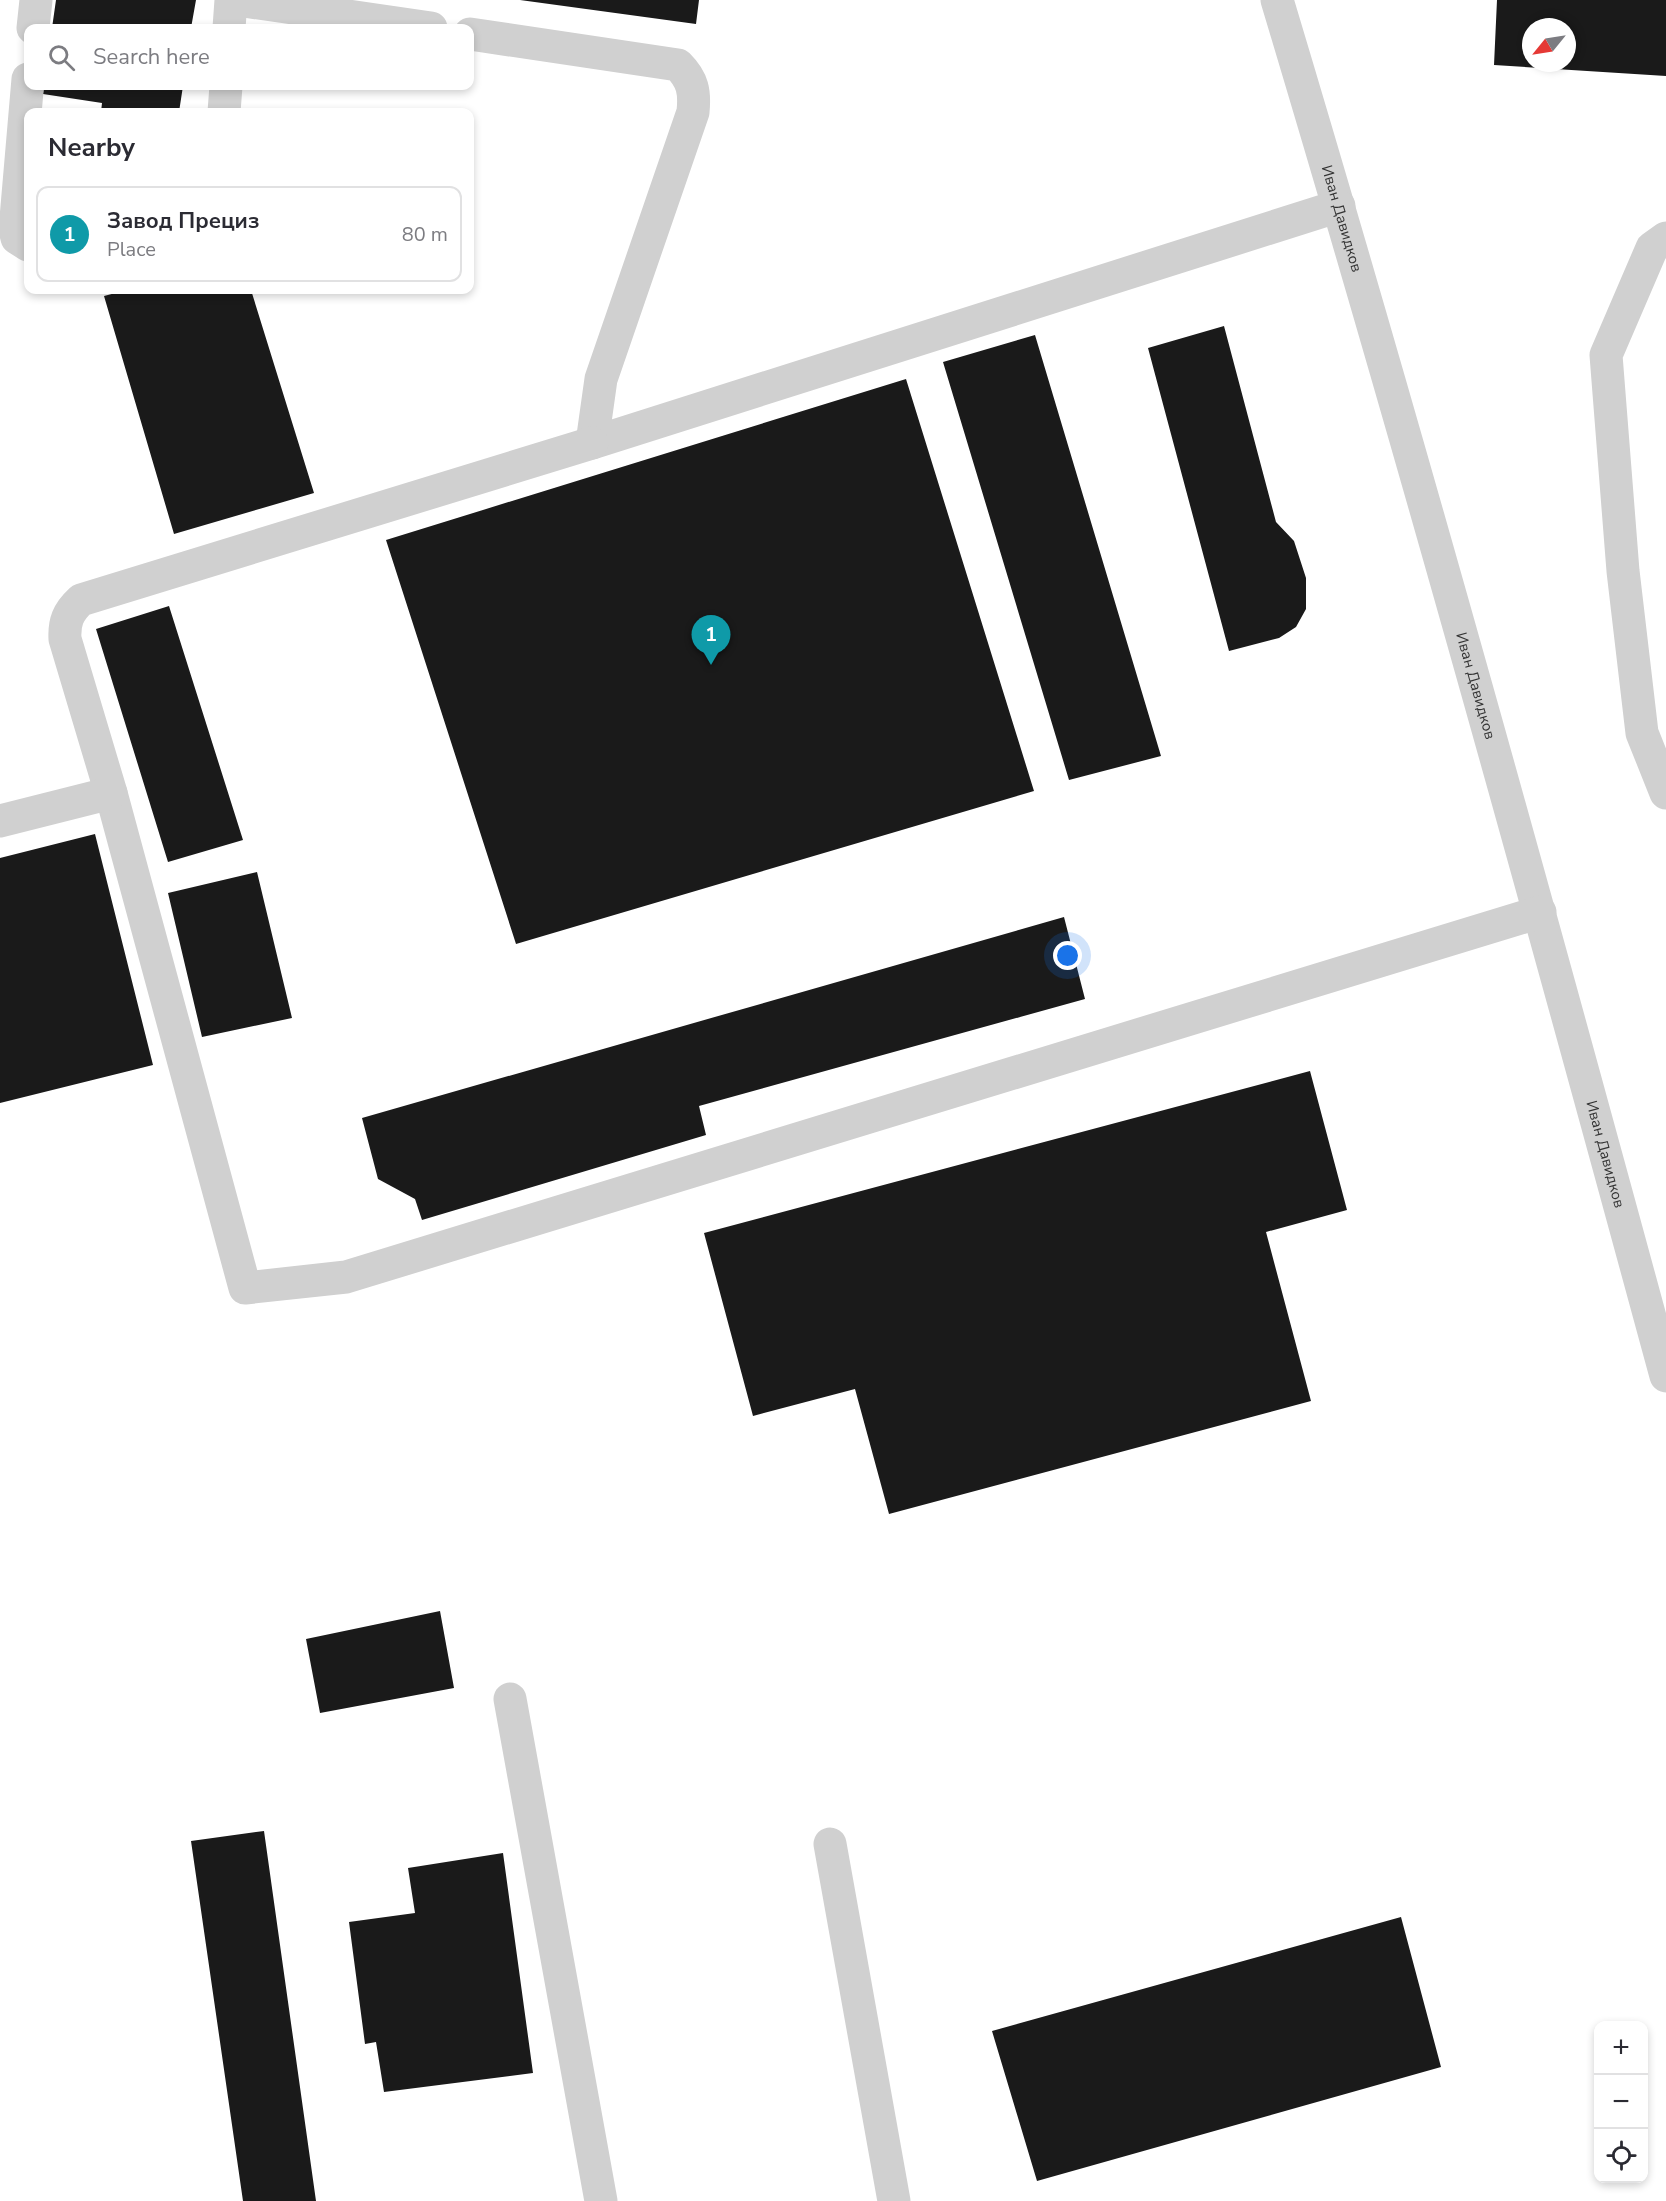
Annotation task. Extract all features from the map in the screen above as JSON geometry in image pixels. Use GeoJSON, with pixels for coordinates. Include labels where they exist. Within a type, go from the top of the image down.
{"type":"FeatureCollection","features":[{"type":"Feature","properties":{"kind":"street"},"geometry":{"type":"LineString","coordinates":[[33,24],[36,0]]}},
{"type":"Feature","properties":{"kind":"street"},"geometry":{"type":"LineString","coordinates":[[229,24],[231,0]]}},
{"type":"Feature","properties":{"kind":"street"},"geometry":{"type":"LineString","coordinates":[[237,0],[403,24]]}},
{"type":"Feature","properties":{"kind":"street","name":"Иван Давидков"},"geometry":{"type":"LineString","coordinates":[[1277,0],[1339,206],[1540,912],[1666,1376]]}},
{"type":"Feature","properties":{"kind":"street"},"geometry":{"type":"LineString","coordinates":[[474,35],[678,65],[689,76],[695,92],[693,112],[601,380],[592,442]]}},
{"type":"Feature","properties":{"kind":"street"},"geometry":{"type":"LineString","coordinates":[[26,108],[27,90]]}},
{"type":"Feature","properties":{"kind":"street"},"geometry":{"type":"LineString","coordinates":[[224,108],[226,90]]}},
{"type":"Feature","properties":{"kind":"street"},"geometry":{"type":"LineString","coordinates":[[24,126],[15,230],[17,238],[24,242]]}},
{"type":"Feature","properties":{"kind":"street"},"geometry":{"type":"LineString","coordinates":[[1339,206],[592,442],[81,600],[72,608],[64,624],[65,639],[111,793],[245,1288],[346,1277],[1540,912]]}},
{"type":"Feature","properties":{"kind":"street"},"geometry":{"type":"LineString","coordinates":[[1666,238],[1652,248],[1606,355],[1623,571],[1642,733],[1666,793]]}},
{"type":"Feature","properties":{"kind":"street"},"geometry":{"type":"LineString","coordinates":[[0,820],[111,793]]}},
{"type":"Feature","properties":{"kind":"street"},"geometry":{"type":"LineString","coordinates":[[510,1699],[601,2201]]}},
{"type":"Feature","properties":{"kind":"street"},"geometry":{"type":"LineString","coordinates":[[830,1844],[894,2201]]}},
{"type":"Feature","properties":{"kind":"building"},"geometry":{"type":"Polygon","coordinates":[[[56,0],[196,0],[192,24],[53,24],[56,0]]]}},
{"type":"Feature","properties":{"kind":"building"},"geometry":{"type":"Polygon","coordinates":[[[520,0],[699,0],[696,24],[520,0]]]}},
{"type":"Feature","properties":{"kind":"building"},"geometry":{"type":"Polygon","coordinates":[[[1497,0],[1666,0],[1666,76],[1576,70],[1576,18],[1522,18],[1522,67],[1494,65],[1497,0]]]}},
{"type":"Feature","properties":{"kind":"building"},"geometry":{"type":"Polygon","coordinates":[[[44,90],[182,90],[180,108],[101,108],[102,103],[43,94],[44,90]]]}},
{"type":"Feature","properties":{"kind":"building"},"geometry":{"type":"Polygon","coordinates":[[[112,294],[252,294],[314,493],[174,534],[104,296],[112,294]]]}},
{"type":"Feature","properties":{"kind":"building"},"geometry":{"type":"Polygon","coordinates":[[[1224,326],[1276,522],[1294,541],[1306,578],[1306,609],[1296,627],[1279,638],[1229,651],[1148,348],[1224,326]]]}},
{"type":"Feature","properties":{"kind":"building"},"geometry":{"type":"Polygon","coordinates":[[[1035,335],[1161,756],[1069,780],[943,362],[1035,335]]]}},
{"type":"Feature","properties":{"kind":"building"},"geometry":{"type":"Polygon","coordinates":[[[906,379],[1034,791],[516,944],[386,540],[906,379]]]}},
{"type":"Feature","properties":{"kind":"building"},"geometry":{"type":"Polygon","coordinates":[[[169,606],[243,840],[168,862],[96,629],[169,606]]]}},
{"type":"Feature","properties":{"kind":"building"},"geometry":{"type":"Polygon","coordinates":[[[95,834],[153,1065],[0,1103],[0,858],[95,834]]]}},
{"type":"Feature","properties":{"kind":"building"},"geometry":{"type":"Polygon","coordinates":[[[257,872],[292,1018],[202,1037],[168,893],[257,872]]]}},
{"type":"Feature","properties":{"kind":"building"},"geometry":{"type":"Polygon","coordinates":[[[1064,917],[1085,999],[699,1106],[706,1135],[422,1220],[415,1199],[378,1179],[362,1118],[1064,917]]]}},
{"type":"Feature","properties":{"kind":"building"},"geometry":{"type":"Polygon","coordinates":[[[1310,1071],[1347,1210],[1266,1232],[1311,1401],[889,1514],[855,1389],[753,1416],[704,1233],[1310,1071]]]}},
{"type":"Feature","properties":{"kind":"building"},"geometry":{"type":"Polygon","coordinates":[[[440,1611],[454,1688],[320,1713],[306,1639],[440,1611]]]}},
{"type":"Feature","properties":{"kind":"building"},"geometry":{"type":"Polygon","coordinates":[[[264,1831],[316,2201],[243,2201],[191,1841],[264,1831]]]}},
{"type":"Feature","properties":{"kind":"building"},"geometry":{"type":"Polygon","coordinates":[[[503,1853],[533,2073],[384,2092],[376,2042],[365,2044],[349,1922],[415,1913],[408,1868],[503,1853]]]}},
{"type":"Feature","properties":{"kind":"building"},"geometry":{"type":"Polygon","coordinates":[[[1401,1917],[1441,2067],[1037,2181],[992,2031],[1401,1917]]]}},
{"type":"Feature","properties":{"kind":"place","name":"Завод Прециз"},"geometry":{"type":"Point","coordinates":[711,665]}}]}
